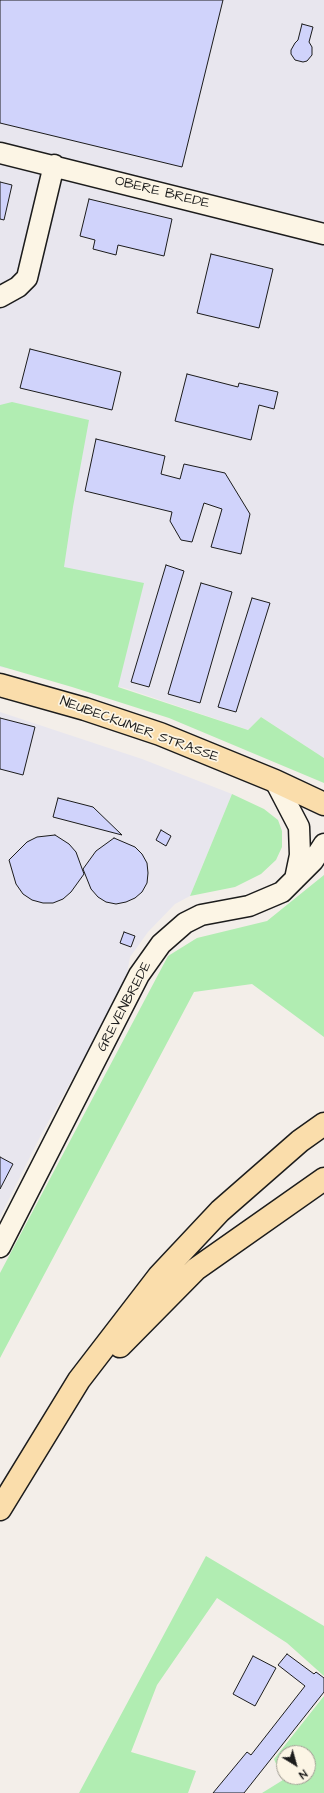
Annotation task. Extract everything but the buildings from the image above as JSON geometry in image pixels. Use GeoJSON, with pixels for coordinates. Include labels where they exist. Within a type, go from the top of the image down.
{"type":"FeatureCollection","features":[{"type":"Feature","properties":{"kind":"main road","name":"NEUBECKUMER STRASSE"},"geometry":{"type":"LineString","coordinates":[[0,685],[85,709],[160,734],[275,781],[324,804]]}},
{"type":"Feature","properties":{"kind":"main road"},"geometry":{"type":"LineString","coordinates":[[0,1509],[79,1380],[159,1276],[220,1211],[300,1142],[324,1124]]}},
{"type":"Feature","properties":{"kind":"main road"},"geometry":{"type":"LineString","coordinates":[[79,1380],[121,1344],[196,1269],[324,1179]]}},
{"type":"Feature","properties":{"kind":"street","name":"OBERE BREDE"},"geometry":{"type":"LineString","coordinates":[[0,153],[54,165],[324,234]]}},
{"type":"Feature","properties":{"kind":"street"},"geometry":{"type":"LineString","coordinates":[[0,297],[8,295],[27,278],[54,165]]}},
{"type":"Feature","properties":{"kind":"street"},"geometry":{"type":"LineString","coordinates":[[275,781],[299,827],[300,855],[295,879]]}},
{"type":"Feature","properties":{"kind":"street","name":"GREVENBREDE"},"geometry":{"type":"LineString","coordinates":[[0,1247],[139,975],[161,944],[185,922],[201,915],[249,906],[282,892],[313,861],[324,844]]}},
{"type":"Feature","properties":{"kind":"shaded area"},"geometry":{"type":"Polygon","coordinates":[[[0,0],[324,0],[324,758],[261,717],[248,730],[125,688],[0,667],[0,0]]]}},
{"type":"Feature","properties":{"kind":"shaded area"},"geometry":{"type":"Polygon","coordinates":[[[0,712],[142,759],[232,794],[190,896],[175,904],[148,932],[130,957],[125,985],[41,1135],[0,1217],[0,712]]]}},
{"type":"Feature","properties":{"kind":"green space"},"geometry":{"type":"Polygon","coordinates":[[[12,402],[89,420],[64,567],[144,583],[118,687],[248,730],[261,717],[324,758],[324,783],[169,718],[0,666],[0,405],[12,402]]]}},
{"type":"Feature","properties":{"kind":"green space"},"geometry":{"type":"Polygon","coordinates":[[[232,794],[264,809],[278,820],[282,831],[282,847],[276,860],[261,874],[235,887],[190,896],[232,794]]]}},
{"type":"Feature","properties":{"kind":"green space"},"geometry":{"type":"Polygon","coordinates":[[[324,875],[324,1037],[252,984],[194,992],[0,1358],[0,1273],[168,956],[197,938],[267,921],[324,875]]]}},
{"type":"Feature","properties":{"kind":"green space"},"geometry":{"type":"Polygon","coordinates":[[[206,1556],[324,1626],[324,1676],[287,1643],[217,1598],[157,1685],[131,1752],[196,1771],[188,1793],[79,1793],[206,1556]]]}},
{"type":"Feature","properties":{"kind":"green space"},"geometry":{"type":"Polygon","coordinates":[[[324,1696],[324,1793],[262,1793],[276,1784],[316,1785],[316,1745],[285,1745],[324,1696]]]}}]}
